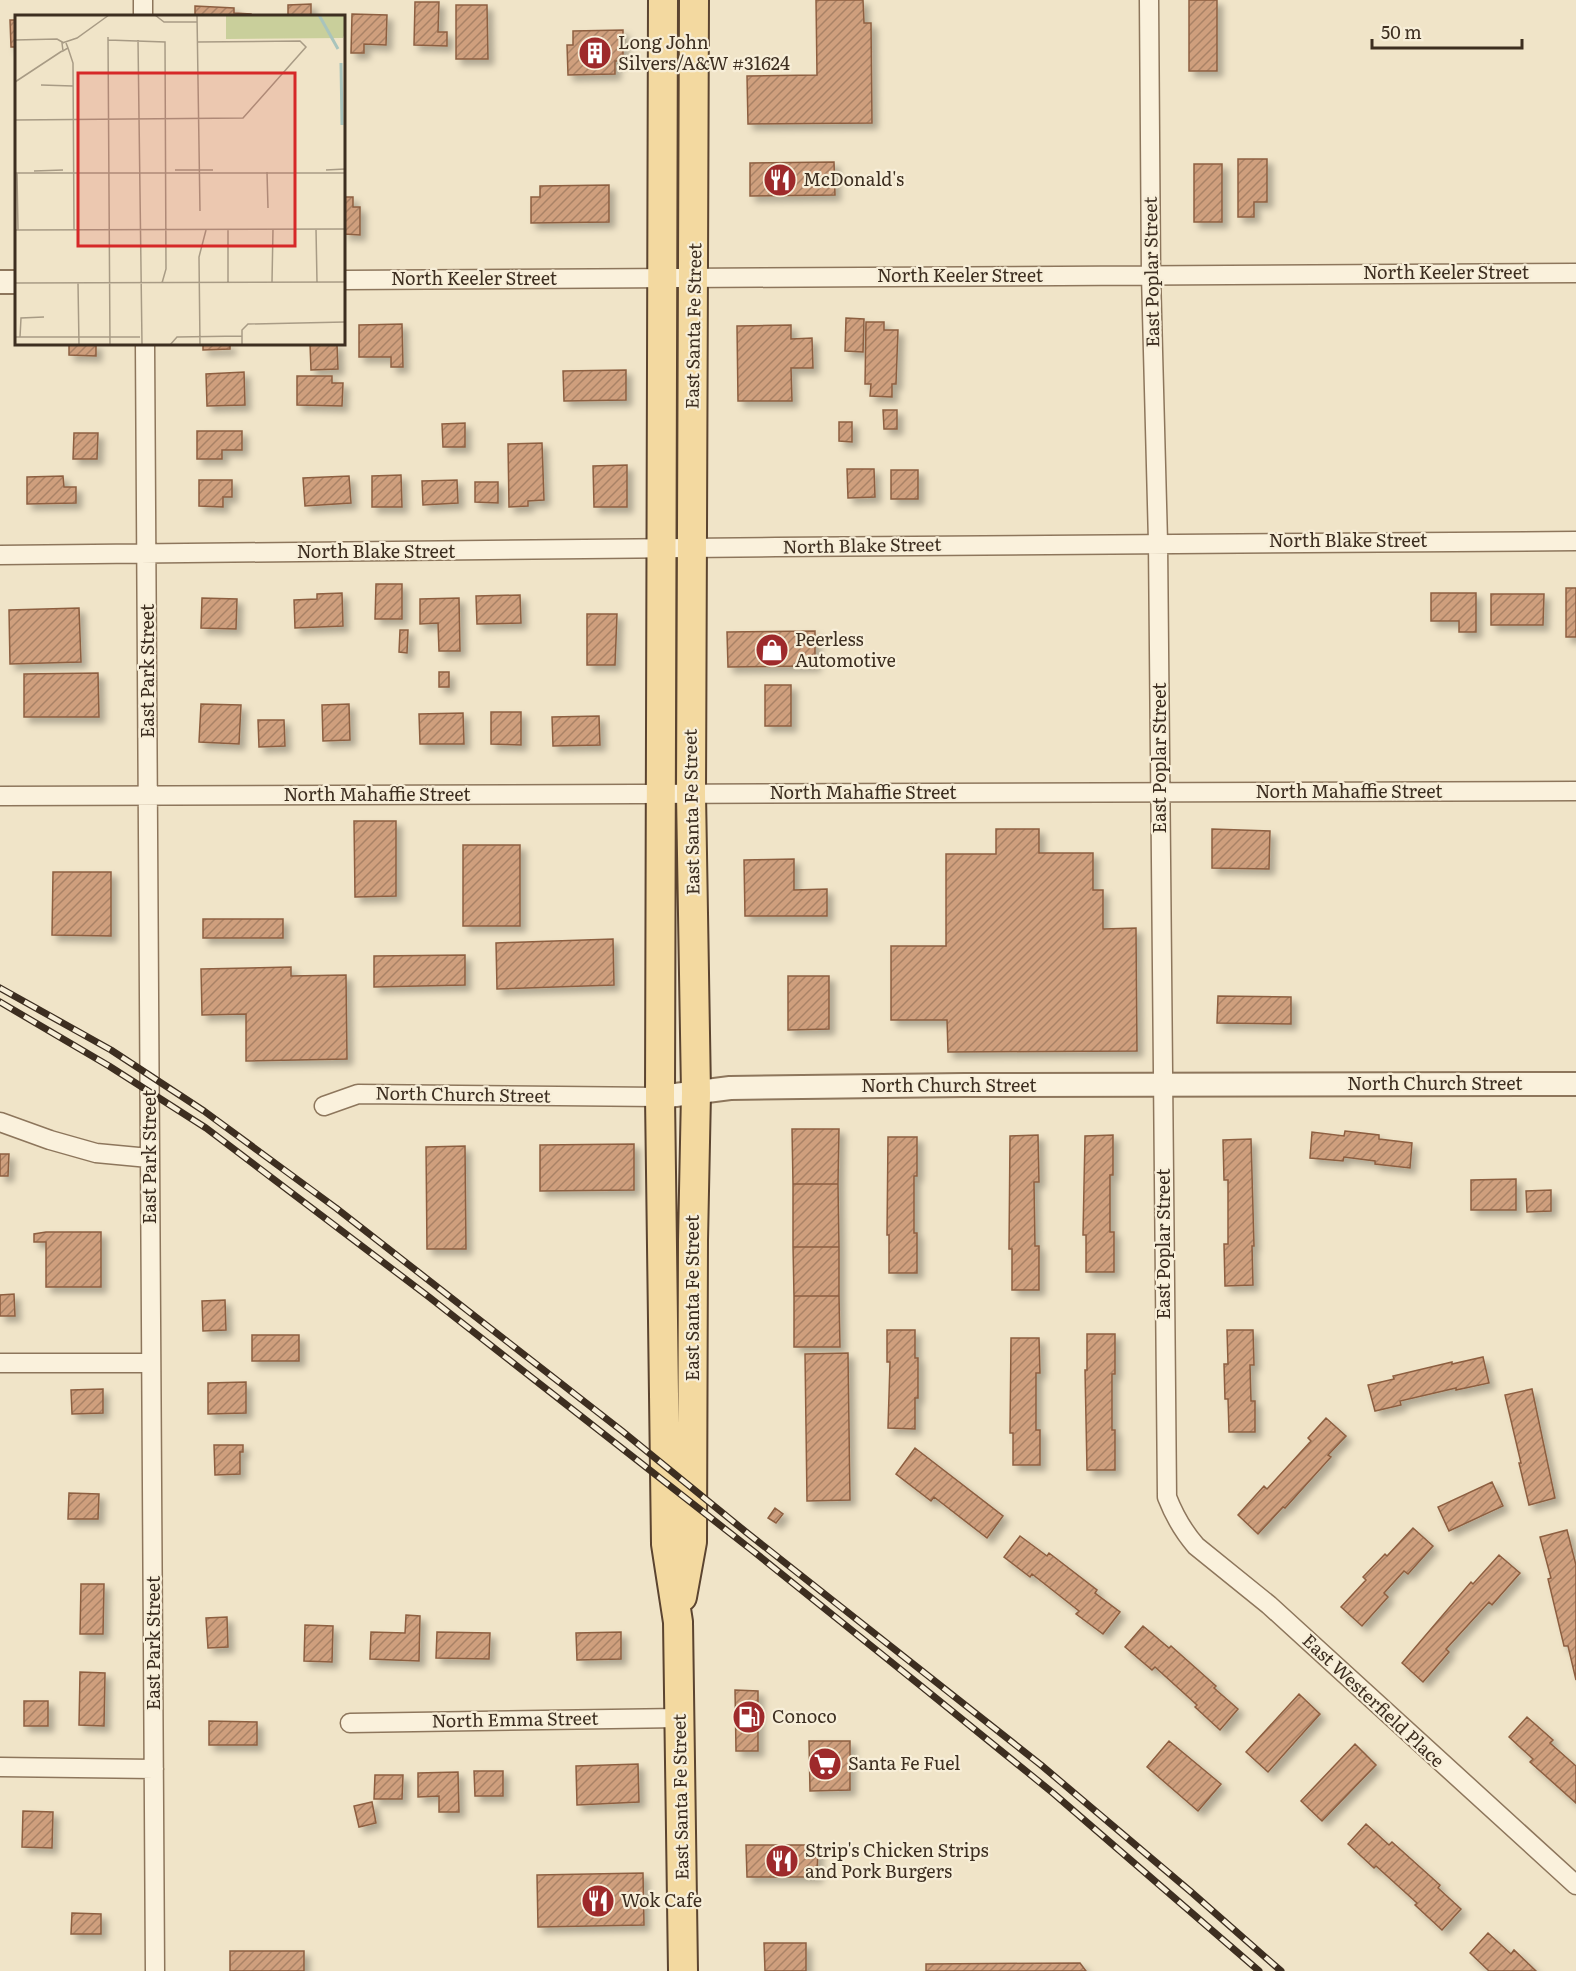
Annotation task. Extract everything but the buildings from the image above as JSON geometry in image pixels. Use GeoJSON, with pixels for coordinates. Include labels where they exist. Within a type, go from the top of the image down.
{"type":"FeatureCollection","features":[{"type":"Feature","properties":{"kind":"main road","name":"East Santa Fe Street"},"geometry":{"type":"LineString","coordinates":[[663,0],[660,1097],[666,1544],[678,1622],[683,1971]]}},
{"type":"Feature","properties":{"kind":"main road","name":"East Santa Fe Street"},"geometry":{"type":"LineString","coordinates":[[678,1622],[692,1542],[696,1093],[691,794],[691,549],[695,278],[694,0]]}},
{"type":"Feature","properties":{"kind":"street","name":"East Poplar Street"},"geometry":{"type":"LineString","coordinates":[[1149,0],[1151,275],[1158,542],[1166,1474],[1167,1497],[1174,1515]]}},
{"type":"Feature","properties":{"kind":"street","name":"North Keeler Street"},"geometry":{"type":"LineString","coordinates":[[345,280],[1576,273]]}},
{"type":"Feature","properties":{"kind":"street","name":"East Park Street"},"geometry":{"type":"LineString","coordinates":[[145,345],[155,1971]]}},
{"type":"Feature","properties":{"kind":"street","name":"North Blake Street"},"geometry":{"type":"LineString","coordinates":[[0,555],[661,550],[1158,542],[1576,541]]}},
{"type":"Feature","properties":{"kind":"street","name":"North Mahaffie Street"},"geometry":{"type":"LineString","coordinates":[[0,796],[1576,791]]}},
{"type":"Feature","properties":{"kind":"street","name":"North Church Street"},"geometry":{"type":"LineString","coordinates":[[324,1106],[358,1094],[660,1097],[730,1088],[1576,1083]]}},
{"type":"Feature","properties":{"kind":"street"},"geometry":{"type":"LineString","coordinates":[[0,1122],[96,1153],[149,1158]]}},
{"type":"Feature","properties":{"kind":"street"},"geometry":{"type":"LineString","coordinates":[[0,1363],[152,1363]]}},
{"type":"Feature","properties":{"kind":"street","name":"East Westerfield Place"},"geometry":{"type":"LineString","coordinates":[[1174,1515],[1196,1546],[1269,1605],[1576,1885]]}},
{"type":"Feature","properties":{"kind":"street","name":"North Emma Street"},"geometry":{"type":"LineString","coordinates":[[350,1722],[680,1718]]}},
{"type":"Feature","properties":{"kind":"street"},"geometry":{"type":"LineString","coordinates":[[0,1767],[154,1769]]}},
{"type":"Feature","properties":{"kind":"railway"},"geometry":{"type":"LineString","coordinates":[[0,988],[111,1050],[204,1111],[336,1208],[622,1431],[1041,1765],[1281,1971]]}},
{"type":"Feature","properties":{"kind":"railway"},"geometry":{"type":"LineString","coordinates":[[0,1002],[109,1066],[206,1128],[429,1297],[753,1551],[1053,1793],[1259,1971]]}},
{"type":"Feature","properties":{"kind":"place","name":"Long John Silvers/A&W #31624"},"geometry":{"type":"Point","coordinates":[595,53]}},
{"type":"Feature","properties":{"kind":"place","name":"McDonald's"},"geometry":{"type":"Point","coordinates":[780,180]}},
{"type":"Feature","properties":{"kind":"place","name":"Peerless Automotive"},"geometry":{"type":"Point","coordinates":[772,650]}},
{"type":"Feature","properties":{"kind":"place","name":"Conoco"},"geometry":{"type":"Point","coordinates":[749,1717]}},
{"type":"Feature","properties":{"kind":"place","name":"Santa Fe Fuel"},"geometry":{"type":"Point","coordinates":[825,1764]}},
{"type":"Feature","properties":{"kind":"place","name":"Strip's Chicken Strips and Pork Burgers"},"geometry":{"type":"Point","coordinates":[782,1861]}},
{"type":"Feature","properties":{"kind":"place","name":"Wok Cafe"},"geometry":{"type":"Point","coordinates":[598,1901]}}]}
